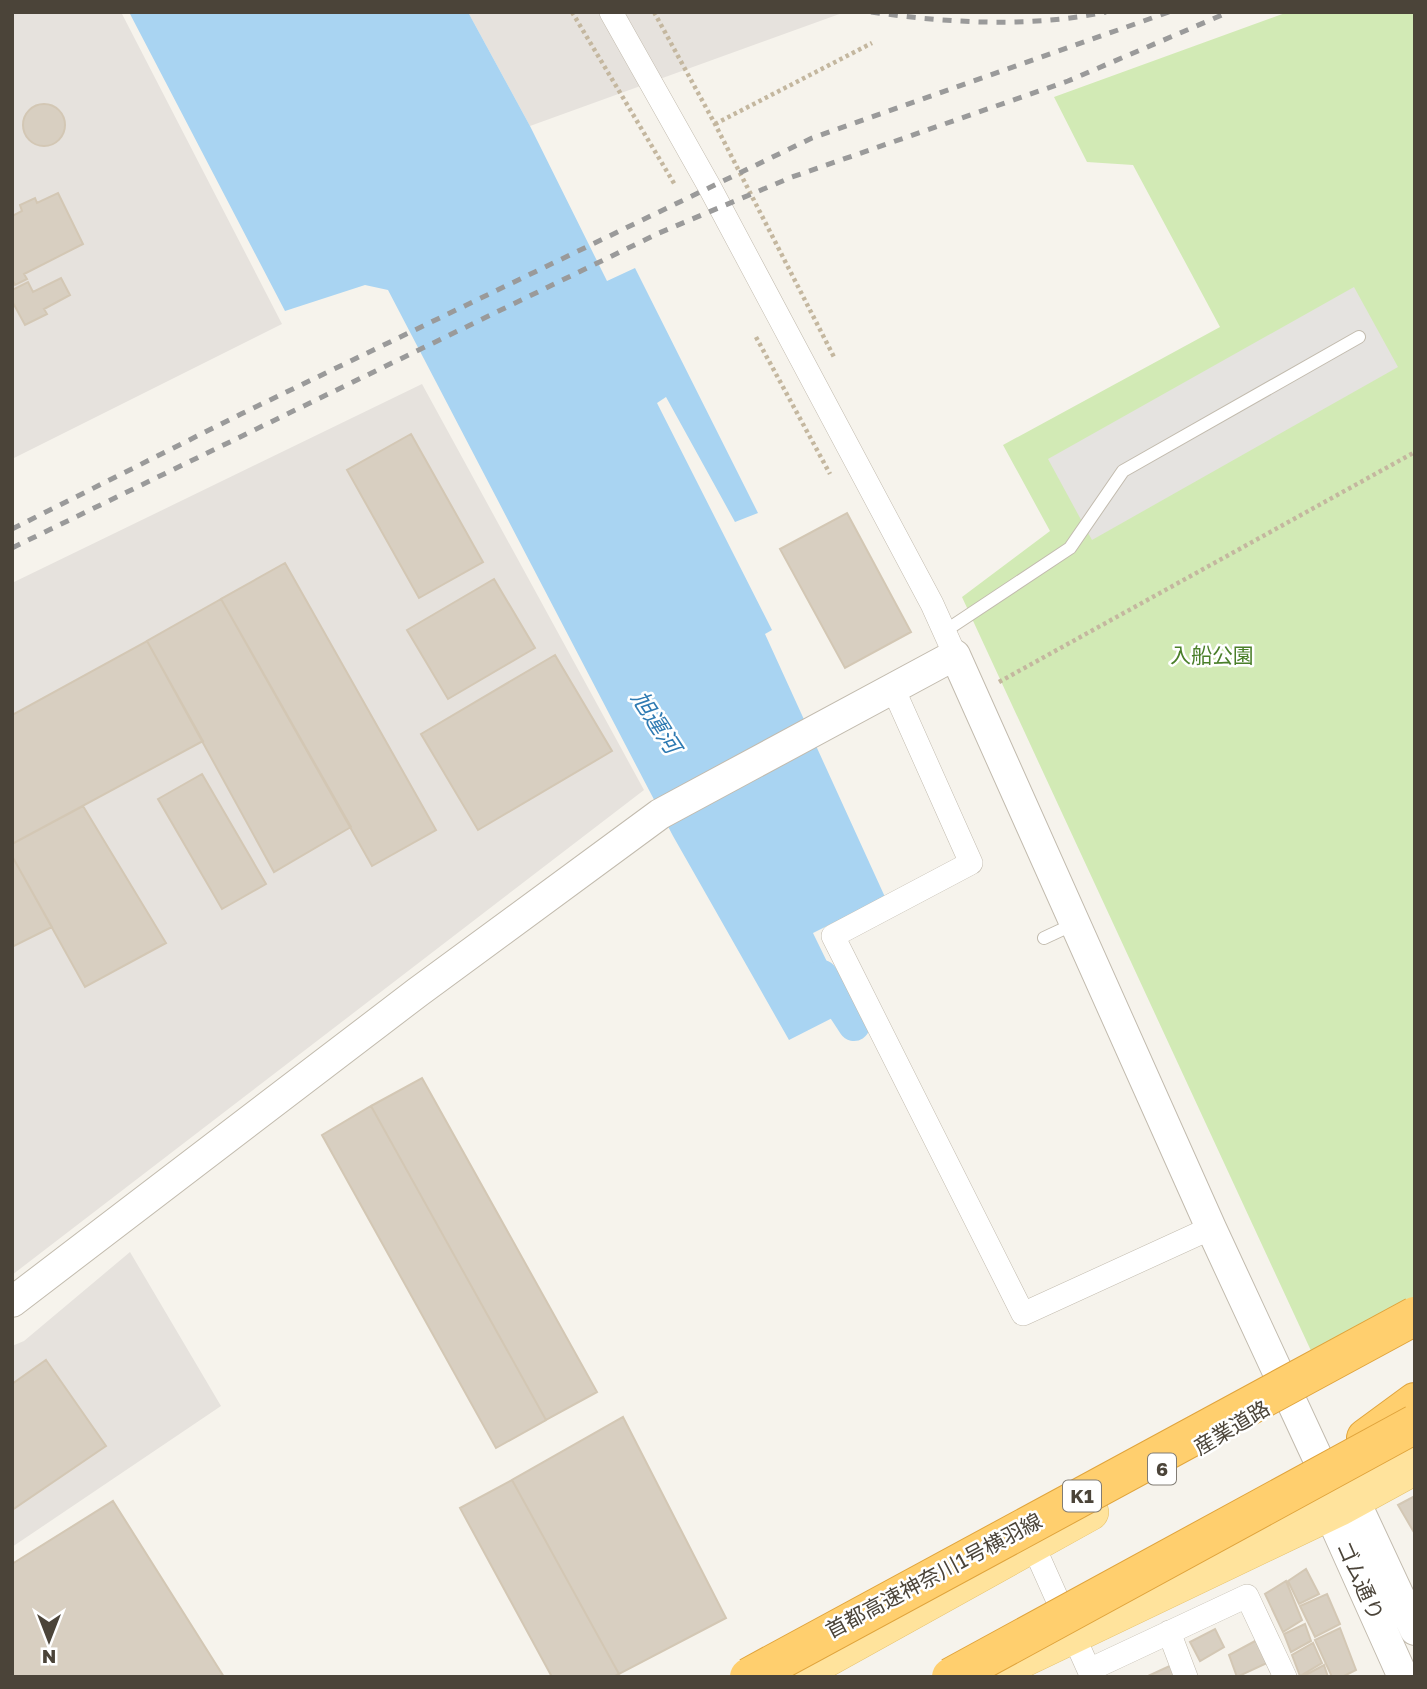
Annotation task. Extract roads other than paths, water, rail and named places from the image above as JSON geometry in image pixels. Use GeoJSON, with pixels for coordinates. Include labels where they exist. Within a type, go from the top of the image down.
{"type":"FeatureCollection","features":[{"type":"Feature","properties":{"kind":"highway","name":"首都高速神奈川1号横羽線"},"geometry":{"type":"LineString","coordinates":[[749,1677],[1415,1316]]}},
{"type":"Feature","properties":{"kind":"highway"},"geometry":{"type":"LineString","coordinates":[[1320,1368],[1415,1324]]}},
{"type":"Feature","properties":{"kind":"highway"},"geometry":{"type":"LineString","coordinates":[[1332,1469],[1381,1425],[1415,1402]]}},
{"type":"Feature","properties":{"kind":"highway"},"geometry":{"type":"LineString","coordinates":[[951,1677],[1415,1423]]}},
{"type":"Feature","properties":{"kind":"main road","name":"産業道路"},"geometry":{"type":"LineString","coordinates":[[793,1677],[1033,1545],[1290,1393],[1415,1324]]}},
{"type":"Feature","properties":{"kind":"main road"},"geometry":{"type":"LineString","coordinates":[[985,1677],[1340,1507],[1415,1466]]}},
{"type":"Feature","properties":{"kind":"street"},"geometry":{"type":"LineString","coordinates":[[611,12],[709,186],[950,643],[1211,1228],[1290,1393],[1340,1507]]}},
{"type":"Feature","properties":{"kind":"street"},"geometry":{"type":"LineString","coordinates":[[12,1302],[418,992],[660,814],[812,733],[892,686],[950,643]]}},
{"type":"Feature","properties":{"kind":"street"},"geometry":{"type":"LineString","coordinates":[[892,686],[971,863],[833,936],[1023,1314],[1211,1228]]}},
{"type":"Feature","properties":{"kind":"street","name":"ゴム通り"},"geometry":{"type":"LineString","coordinates":[[1403,1677],[1334,1523],[1340,1507],[1359,1510],[1415,1630]]}},
{"type":"Feature","properties":{"kind":"street"},"geometry":{"type":"LineString","coordinates":[[1033,1545],[1091,1673],[1247,1595],[1284,1677]]}},
{"type":"Feature","properties":{"kind":"street"},"geometry":{"type":"LineString","coordinates":[[1169,1632],[1186,1677]]}},
{"type":"Feature","properties":{"kind":"lane"},"geometry":{"type":"LineString","coordinates":[[950,643],[1070,548],[1123,471],[1359,337]]}},
{"type":"Feature","properties":{"kind":"lane"},"geometry":{"type":"LineString","coordinates":[[1044,938],[1074,924]]}},
{"type":"Feature","properties":{"kind":"water"},"geometry":{"type":"Polygon","coordinates":[[[129,12],[468,12],[530,126],[607,281],[635,268],[758,513],[735,522],[666,397],[657,403],[772,630],[765,634],[885,897],[813,933],[850,1009],[789,1040],[673,836],[388,290],[365,285],[285,311],[129,12]]]}},
{"type":"Feature","properties":{"kind":"waterway","name":"旭運河"},"geometry":{"type":"LineString","coordinates":[[822,976],[854,1025]]}},
{"type":"Feature","properties":{"kind":"railway"},"geometry":{"type":"LineString","coordinates":[[871,12],[989,22],[1047,20],[1106,12]]}},
{"type":"Feature","properties":{"kind":"railway"},"geometry":{"type":"LineString","coordinates":[[12,529],[241,414],[812,138],[1169,12]]}},
{"type":"Feature","properties":{"kind":"railway"},"geometry":{"type":"LineString","coordinates":[[12,548],[659,233],[792,177],[1068,81],[1229,12]]}},
{"type":"Feature","properties":{"kind":"park label","name":"入船公園"},"geometry":{"type":"Point","coordinates":[1212,656]}}]}
